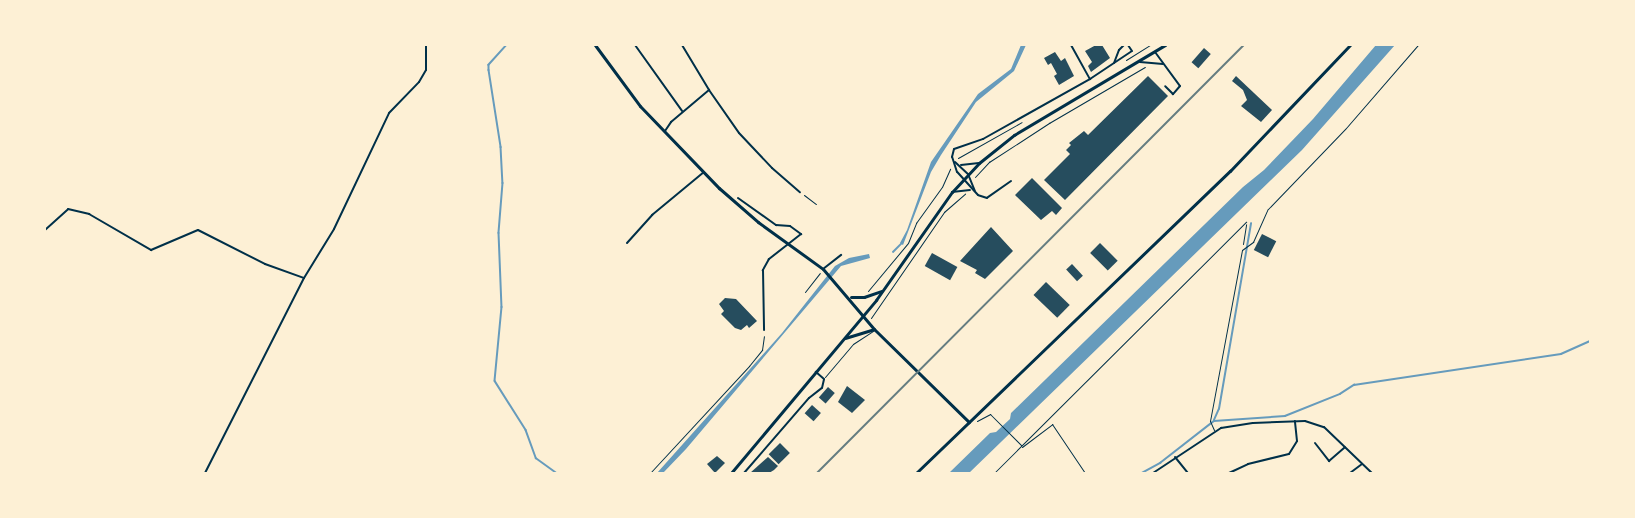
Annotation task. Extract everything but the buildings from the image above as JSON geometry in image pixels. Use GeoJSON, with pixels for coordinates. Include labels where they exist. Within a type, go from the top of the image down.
{"type":"FeatureCollection","features":[{"type":"Feature","properties":{"kind":"street"},"geometry":{"type":"LineString","coordinates":[[205,473],[304,278],[334,229],[389,114],[419,82],[426,70],[426,45]]}},
{"type":"Feature","properties":{"kind":"street"},"geometry":{"type":"LineString","coordinates":[[596,45],[640,106],[664,132],[741,208],[825,271],[849,297],[874,330],[969,422]]}},
{"type":"Feature","properties":{"kind":"street"},"geometry":{"type":"LineString","coordinates":[[635,45],[682,111]]}},
{"type":"Feature","properties":{"kind":"street"},"geometry":{"type":"LineString","coordinates":[[682,45],[708,90],[740,133],[772,168],[800,192]]}},
{"type":"Feature","properties":{"kind":"street"},"geometry":{"type":"LineString","coordinates":[[1071,45],[1090,79]]}},
{"type":"Feature","properties":{"kind":"street"},"geometry":{"type":"LineString","coordinates":[[1011,181],[987,198],[973,190],[963,180],[952,154],[956,147],[983,139],[1090,79],[1114,63],[1132,51],[1126,45],[1119,50],[1114,63]]}},
{"type":"Feature","properties":{"kind":"street"},"geometry":{"type":"LineString","coordinates":[[731,473],[845,338],[908,256],[952,192],[979,163],[1023,130],[1165,45]]}},
{"type":"Feature","properties":{"kind":"street"},"geometry":{"type":"LineString","coordinates":[[916,473],[1230,171],[1350,45]]}},
{"type":"Feature","properties":{"kind":"street"},"geometry":{"type":"LineString","coordinates":[[1155,52],[1180,86],[1173,94],[1166,86]]}},
{"type":"Feature","properties":{"kind":"street"},"geometry":{"type":"LineString","coordinates":[[1140,62],[1163,64]]}},
{"type":"Feature","properties":{"kind":"street"},"geometry":{"type":"LineString","coordinates":[[664,132],[682,111],[708,90]]}},
{"type":"Feature","properties":{"kind":"street"},"geometry":{"type":"LineString","coordinates":[[954,162],[968,174],[972,180],[973,190]]}},
{"type":"Feature","properties":{"kind":"street"},"geometry":{"type":"LineString","coordinates":[[960,165],[979,163]]}},
{"type":"Feature","properties":{"kind":"street"},"geometry":{"type":"LineString","coordinates":[[627,243],[652,215],[704,172]]}},
{"type":"Feature","properties":{"kind":"street"},"geometry":{"type":"LineString","coordinates":[[952,192],[973,190]]}},
{"type":"Feature","properties":{"kind":"street"},"geometry":{"type":"LineString","coordinates":[[738,198],[776,225],[790,226],[801,234],[769,259],[763,270],[764,330]]}},
{"type":"Feature","properties":{"kind":"street"},"geometry":{"type":"LineString","coordinates":[[45,230],[68,209],[89,214],[151,250],[198,230],[265,264],[304,278]]}},
{"type":"Feature","properties":{"kind":"street"},"geometry":{"type":"LineString","coordinates":[[825,271],[841,255]]}},
{"type":"Feature","properties":{"kind":"street"},"geometry":{"type":"LineString","coordinates":[[849,297],[864,297],[883,290]]}},
{"type":"Feature","properties":{"kind":"street"},"geometry":{"type":"LineString","coordinates":[[845,338],[874,330]]}},
{"type":"Feature","properties":{"kind":"street"},"geometry":{"type":"LineString","coordinates":[[744,473],[809,398],[822,388],[824,379],[816,372]]}},
{"type":"Feature","properties":{"kind":"street"},"geometry":{"type":"LineString","coordinates":[[1229,473],[1248,464],[1289,454],[1297,441],[1295,421]]}},
{"type":"Feature","properties":{"kind":"street"},"geometry":{"type":"LineString","coordinates":[[1153,473],[1214,430],[1235,425],[1295,421],[1305,421],[1324,427],[1372,473]]}},
{"type":"Feature","properties":{"kind":"street"},"geometry":{"type":"LineString","coordinates":[[1314,443],[1329,461],[1345,447]]}},
{"type":"Feature","properties":{"kind":"street"},"geometry":{"type":"LineString","coordinates":[[1175,457],[1188,473]]}},
{"type":"Feature","properties":{"kind":"street"},"geometry":{"type":"LineString","coordinates":[[1350,473],[1362,464]]}},
{"type":"Feature","properties":{"kind":"lane"},"geometry":{"type":"LineString","coordinates":[[1214,430],[1211,423],[1242,249],[1250,245],[1268,209],[1346,128],[1418,45]]}},
{"type":"Feature","properties":{"kind":"lane"},"geometry":{"type":"LineString","coordinates":[[824,379],[853,344],[874,330]]}},
{"type":"Feature","properties":{"kind":"path"},"geometry":{"type":"LineString","coordinates":[[972,180],[990,162],[1138,70],[1151,65],[1152,62]]}},
{"type":"Feature","properties":{"kind":"path"},"geometry":{"type":"LineString","coordinates":[[872,320],[872,314],[944,212],[958,198],[965,195],[965,191]]}},
{"type":"Feature","properties":{"kind":"path"},"geometry":{"type":"LineString","coordinates":[[800,192],[816,204]]}},
{"type":"Feature","properties":{"kind":"path"},"geometry":{"type":"LineString","coordinates":[[994,473],[1246,222],[1242,249]]}},
{"type":"Feature","properties":{"kind":"path"},"geometry":{"type":"LineString","coordinates":[[806,292],[817,276],[825,271]]}},
{"type":"Feature","properties":{"kind":"path"},"geometry":{"type":"LineString","coordinates":[[650,473],[754,360],[764,344],[764,330]]}},
{"type":"Feature","properties":{"kind":"path"},"geometry":{"type":"LineString","coordinates":[[974,417],[978,421],[991,414],[1021,445]]}},
{"type":"Feature","properties":{"kind":"path"},"geometry":{"type":"LineString","coordinates":[[1021,445],[1052,424],[1085,473]]}},
{"type":"Feature","properties":{"kind":"water"},"geometry":{"type":"Polygon","coordinates":[[[1021,45],[1026,45],[1014,71],[976,102],[941,155],[931,172],[903,245],[900,243],[907,230],[931,162],[978,94],[1011,69],[1021,45]]]}},
{"type":"Feature","properties":{"kind":"water"},"geometry":{"type":"Polygon","coordinates":[[[1376,45],[1395,45],[1302,150],[969,473],[949,473],[990,433],[996,432],[1010,419],[1011,413],[1243,187],[1264,170],[1313,119],[1376,45]]]}},
{"type":"Feature","properties":{"kind":"water"},"geometry":{"type":"Polygon","coordinates":[[[869,254],[870,258],[841,266],[686,449],[663,473],[657,473],[782,333],[835,266],[849,258],[869,254]]]}},
{"type":"Feature","properties":{"kind":"waterway"},"geometry":{"type":"LineString","coordinates":[[507,45],[489,65],[501,147],[503,183],[499,233],[502,307],[495,381],[526,430],[536,458],[557,473]]}},
{"type":"Feature","properties":{"kind":"waterway"},"geometry":{"type":"LineString","coordinates":[[1214,420],[1219,409],[1251,224]]}},
{"type":"Feature","properties":{"kind":"waterway"},"geometry":{"type":"LineString","coordinates":[[893,252],[902,243]]}},
{"type":"Feature","properties":{"kind":"waterway"},"geometry":{"type":"LineString","coordinates":[[1142,473],[1160,463],[1214,421],[1285,416],[1340,394],[1354,385],[1561,354],[1590,341]]}},
{"type":"Feature","properties":{"kind":"railway"},"geometry":{"type":"LineString","coordinates":[[817,473],[1244,45]]}}]}
